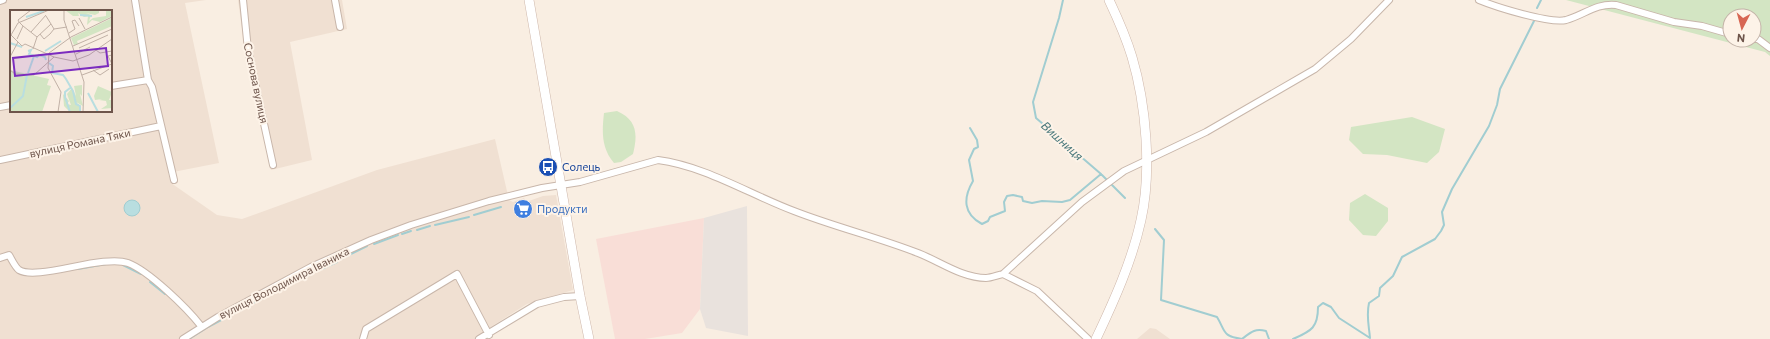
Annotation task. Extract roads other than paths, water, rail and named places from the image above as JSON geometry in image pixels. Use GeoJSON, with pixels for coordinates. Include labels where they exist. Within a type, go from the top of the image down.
{"type":"FeatureCollection","features":[{"type":"Feature","properties":{"kind":"main road"},"geometry":{"type":"LineString","coordinates":[[529,0],[580,296],[589,339]]}},
{"type":"Feature","properties":{"kind":"main road"},"geometry":{"type":"LineString","coordinates":[[1096,339],[1118,292],[1137,238],[1146,194],[1147,160],[1141,103],[1132,58],[1109,0]]}},
{"type":"Feature","properties":{"kind":"street"},"geometry":{"type":"LineString","coordinates":[[135,0],[148,80],[152,87],[174,180]]}},
{"type":"Feature","properties":{"kind":"street","name":"Соснова вулиця"},"geometry":{"type":"LineString","coordinates":[[243,0],[248,50],[273,165]]}},
{"type":"Feature","properties":{"kind":"street"},"geometry":{"type":"LineString","coordinates":[[335,0],[340,27]]}},
{"type":"Feature","properties":{"kind":"street"},"geometry":{"type":"LineString","coordinates":[[1088,339],[1037,291],[1003,274],[1082,202],[1124,171],[1206,132],[1315,69],[1335,55],[1389,0]]}},
{"type":"Feature","properties":{"kind":"street"},"geometry":{"type":"LineString","coordinates":[[1479,0],[1550,20],[1565,20],[1595,7],[1606,4],[1616,5],[1674,22],[1702,26],[1722,32]]}},
{"type":"Feature","properties":{"kind":"street"},"geometry":{"type":"LineString","coordinates":[[112,86],[148,80]]}},
{"type":"Feature","properties":{"kind":"street"},"geometry":{"type":"LineString","coordinates":[[0,107],[10,105]]}},
{"type":"Feature","properties":{"kind":"street","name":"вулиця Романа Тяки"},"geometry":{"type":"LineString","coordinates":[[0,160],[161,126]]}},
{"type":"Feature","properties":{"kind":"street","name":"вулиця Володимира Іваника"},"geometry":{"type":"LineString","coordinates":[[183,339],[201,326],[311,267],[371,240],[411,225],[489,201],[580,182],[658,160],[671,162],[731,184],[794,211],[918,252],[970,275],[987,278],[1003,274]]}},
{"type":"Feature","properties":{"kind":"street"},"geometry":{"type":"LineString","coordinates":[[0,258],[9,255],[16,267],[26,272],[48,271],[114,261],[127,263],[145,273],[186,309],[201,326]]}},
{"type":"Feature","properties":{"kind":"street"},"geometry":{"type":"LineString","coordinates":[[363,339],[366,328],[457,274],[487,337]]}},
{"type":"Feature","properties":{"kind":"street"},"geometry":{"type":"LineString","coordinates":[[479,339],[487,337],[537,304],[564,297],[580,296]]}},
{"type":"Feature","properties":{"kind":"water"},"geometry":{"type":"Polygon","coordinates":[[[132,200],[139,205],[140,208],[135,215],[132,216],[125,211],[124,208],[129,201],[132,200]]]}},
{"type":"Feature","properties":{"kind":"waterway","name":"Вишниця"},"geometry":{"type":"LineString","coordinates":[[1063,0],[1059,18],[1033,102],[1036,118],[1101,174],[1125,198]]}},
{"type":"Feature","properties":{"kind":"waterway"},"geometry":{"type":"LineString","coordinates":[[1537,8],[1541,0]]}},
{"type":"Feature","properties":{"kind":"waterway"},"geometry":{"type":"LineString","coordinates":[[1370,338],[1368,317],[1369,303],[1379,296],[1380,288],[1393,276],[1402,257],[1435,239],[1441,231],[1444,225],[1442,212],[1452,189],[1489,126],[1497,105],[1500,89],[1534,21]]}},
{"type":"Feature","properties":{"kind":"waterway"},"geometry":{"type":"LineString","coordinates":[[970,128],[977,140],[978,147],[974,149],[969,160],[973,181],[966,199],[968,210],[971,215],[982,224],[988,221],[990,217],[1005,211],[1004,202],[1007,196],[1013,195],[1022,197],[1023,201],[1032,203],[1042,201],[1062,202],[1070,200],[1101,174]]}},
{"type":"Feature","properties":{"kind":"waterway"},"geometry":{"type":"LineString","coordinates":[[474,215],[501,207]]}},
{"type":"Feature","properties":{"kind":"waterway"},"geometry":{"type":"LineString","coordinates":[[435,225],[469,217]]}},
{"type":"Feature","properties":{"kind":"waterway"},"geometry":{"type":"LineString","coordinates":[[417,230],[430,226]]}},
{"type":"Feature","properties":{"kind":"waterway","name":"Вишниця"},"geometry":{"type":"LineString","coordinates":[[1155,229],[1164,240],[1161,300],[1217,317],[1225,332],[1236,338],[1242,339],[1253,331],[1262,330],[1266,331],[1269,339]]}},
{"type":"Feature","properties":{"kind":"waterway"},"geometry":{"type":"LineString","coordinates":[[402,234],[411,231]]}},
{"type":"Feature","properties":{"kind":"waterway"},"geometry":{"type":"LineString","coordinates":[[374,244],[398,235]]}},
{"type":"Feature","properties":{"kind":"waterway"},"geometry":{"type":"LineString","coordinates":[[341,259],[367,246]]}},
{"type":"Feature","properties":{"kind":"waterway"},"geometry":{"type":"LineString","coordinates":[[317,271],[337,262]]}},
{"type":"Feature","properties":{"kind":"waterway"},"geometry":{"type":"LineString","coordinates":[[78,269],[106,264]]}},
{"type":"Feature","properties":{"kind":"waterway"},"geometry":{"type":"LineString","coordinates":[[123,265],[141,274]]}},
{"type":"Feature","properties":{"kind":"waterway"},"geometry":{"type":"LineString","coordinates":[[303,278],[311,274]]}},
{"type":"Feature","properties":{"kind":"waterway"},"geometry":{"type":"LineString","coordinates":[[285,287],[297,281]]}},
{"type":"Feature","properties":{"kind":"waterway"},"geometry":{"type":"LineString","coordinates":[[150,282],[165,294]]}},
{"type":"Feature","properties":{"kind":"waterway"},"geometry":{"type":"LineString","coordinates":[[189,339],[208,327],[280,289]]}},
{"type":"Feature","properties":{"kind":"waterway","name":"Вишниця"},"geometry":{"type":"LineString","coordinates":[[1293,339],[1313,328],[1317,319],[1318,307],[1323,303],[1331,307],[1339,318],[1370,338]]}},
{"type":"Feature","properties":{"kind":"place","name":"Солець"},"geometry":{"type":"Point","coordinates":[548,167]}},
{"type":"Feature","properties":{"kind":"place","name":"Продукти"},"geometry":{"type":"Point","coordinates":[523,209]}}]}
